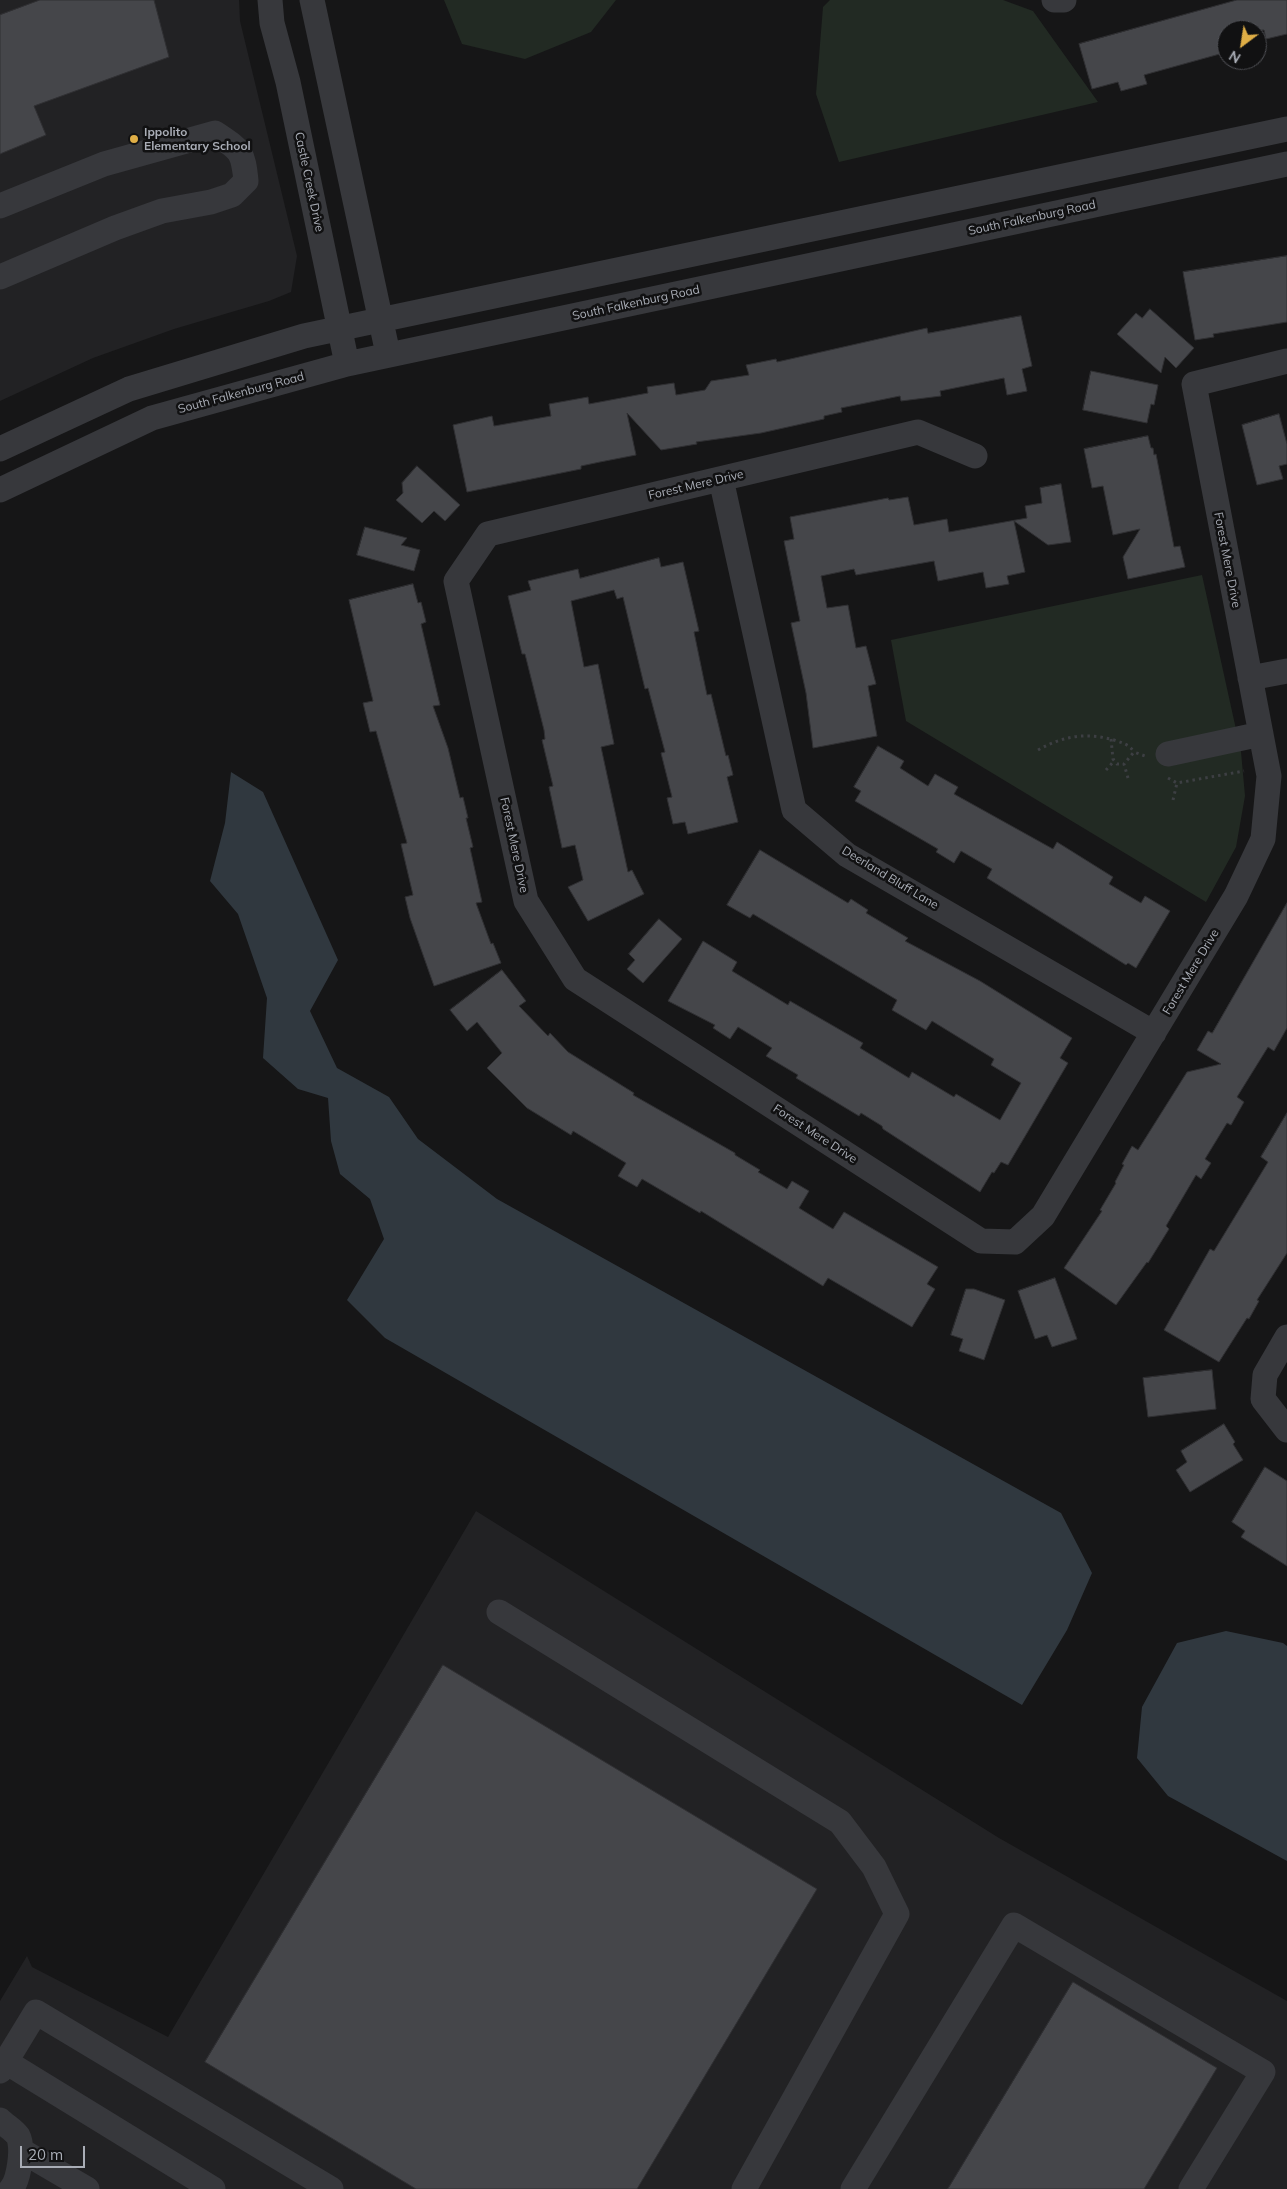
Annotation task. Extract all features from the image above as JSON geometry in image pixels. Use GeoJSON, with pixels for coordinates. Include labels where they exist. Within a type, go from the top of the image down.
{"type":"FeatureCollection","features":[{"type":"Feature","properties":{"kind":"street","name":"Castle Creek Drive"},"geometry":{"type":"LineString","coordinates":[[270,0],[272,22],[288,82],[348,364]]}},
{"type":"Feature","properties":{"kind":"street"},"geometry":{"type":"LineString","coordinates":[[312,0],[388,354]]}},
{"type":"Feature","properties":{"kind":"street"},"geometry":{"type":"LineString","coordinates":[[1054,0],[1064,0]]}},
{"type":"Feature","properties":{"kind":"street"},"geometry":{"type":"LineString","coordinates":[[0,450],[129,389],[304,336],[1287,129]]}},
{"type":"Feature","properties":{"kind":"street"},"geometry":{"type":"LineString","coordinates":[[0,206],[104,164],[215,132],[236,147],[244,159],[246,181],[232,195],[211,202],[162,211],[115,228],[0,277]]}},
{"type":"Feature","properties":{"kind":"street","name":"South Falkenburg Road"},"geometry":{"type":"LineString","coordinates":[[0,490],[152,418],[348,364],[1287,164]]}},
{"type":"Feature","properties":{"kind":"street","name":"Forest Mere Drive"},"geometry":{"type":"LineString","coordinates":[[975,456],[918,432],[488,534],[456,581],[526,901],[575,979],[981,1241],[1015,1242],[1043,1216],[1236,896],[1263,839],[1269,776],[1194,384],[1287,361]]}},
{"type":"Feature","properties":{"kind":"street","name":"Deerland Bluff Lane"},"geometry":{"type":"LineString","coordinates":[[721,479],[794,810],[847,855],[1154,1033]]}},
{"type":"Feature","properties":{"kind":"street"},"geometry":{"type":"LineString","coordinates":[[1250,678],[1287,670]]}},
{"type":"Feature","properties":{"kind":"street"},"geometry":{"type":"LineString","coordinates":[[1168,754],[1261,734]]}},
{"type":"Feature","properties":{"kind":"street"},"geometry":{"type":"LineString","coordinates":[[1287,1337],[1265,1375],[1263,1399],[1287,1430]]}},
{"type":"Feature","properties":{"kind":"street"},"geometry":{"type":"LineString","coordinates":[[499,1612],[840,1822],[874,1867],[897,1914],[744,2189]]}},
{"type":"Feature","properties":{"kind":"street"},"geometry":{"type":"LineString","coordinates":[[853,2189],[1014,1925],[1263,2072],[1191,2189]]}},
{"type":"Feature","properties":{"kind":"street"},"geometry":{"type":"LineString","coordinates":[[214,2189],[3,2066],[36,2012],[331,2189]]}},
{"type":"Feature","properties":{"kind":"street"},"geometry":{"type":"LineString","coordinates":[[0,2120],[18,2136],[22,2150],[15,2185],[11,2189]]}},
{"type":"Feature","properties":{"kind":"street"},"geometry":{"type":"LineString","coordinates":[[22,2150],[87,2189]]}},
{"type":"Feature","properties":{"kind":"path"},"geometry":{"type":"LineString","coordinates":[[1038,750],[1052,742],[1083,735],[1111,739],[1130,746],[1134,752]]}},
{"type":"Feature","properties":{"kind":"path"},"geometry":{"type":"LineString","coordinates":[[1111,739],[1114,760],[1117,764],[1124,764]]}},
{"type":"Feature","properties":{"kind":"path"},"geometry":{"type":"LineString","coordinates":[[1106,770],[1114,760]]}},
{"type":"Feature","properties":{"kind":"path"},"geometry":{"type":"LineString","coordinates":[[1172,800],[1177,790],[1177,783]]}},
{"type":"Feature","properties":{"kind":"shaded area","name":"Ippolito Elementary School"},"geometry":{"type":"Polygon","coordinates":[[[0,0],[239,0],[240,21],[297,256],[291,292],[269,301],[174,329],[93,358],[0,401],[0,0]]]}},
{"type":"Feature","properties":{"kind":"shaded area"},"geometry":{"type":"Polygon","coordinates":[[[444,0],[616,0],[591,32],[525,59],[462,44],[444,0]]]}},
{"type":"Feature","properties":{"kind":"shaded area"},"geometry":{"type":"Polygon","coordinates":[[[830,0],[1003,0],[1033,11],[1098,102],[839,162],[816,94],[823,7],[830,0]]]}},
{"type":"Feature","properties":{"kind":"shaded area"},"geometry":{"type":"Polygon","coordinates":[[[1202,575],[1241,752],[1245,796],[1236,847],[1206,902],[906,721],[891,640],[1202,575]]]}},
{"type":"Feature","properties":{"kind":"shaded area"},"geometry":{"type":"Polygon","coordinates":[[[231,772],[263,792],[338,960],[310,1011],[337,1068],[389,1097],[418,1139],[497,1199],[1061,1513],[1092,1573],[1067,1630],[1022,1705],[385,1338],[347,1300],[384,1239],[370,1199],[340,1174],[331,1141],[328,1098],[298,1089],[263,1058],[267,998],[238,914],[210,881],[225,823],[231,772]]]}},
{"type":"Feature","properties":{"kind":"shaded area"},"geometry":{"type":"Polygon","coordinates":[[[476,1511],[999,1838],[1287,2001],[1287,2189],[0,2189],[0,2001],[27,1956],[32,1967],[168,2037],[476,1511]]]}},
{"type":"Feature","properties":{"kind":"shaded area"},"geometry":{"type":"Polygon","coordinates":[[[1226,1631],[1283,1643],[1287,1646],[1287,1861],[1168,1796],[1137,1758],[1142,1707],[1177,1643],[1226,1631]]]}},
{"type":"Feature","properties":{"kind":"building"},"geometry":{"type":"Polygon","coordinates":[[[40,0],[154,0],[169,57],[34,106],[46,135],[0,154],[0,15],[40,0]]]}},
{"type":"Feature","properties":{"kind":"building"},"geometry":{"type":"Polygon","coordinates":[[[1237,0],[1287,0],[1287,34],[1267,39],[1267,20],[1217,20],[1217,55],[1144,75],[1147,84],[1121,91],[1118,82],[1092,89],[1079,44],[1237,0]]]}},
{"type":"Feature","properties":{"kind":"building"},"geometry":{"type":"Polygon","coordinates":[[[1287,256],[1287,322],[1213,334],[1214,337],[1195,340],[1183,272],[1287,256]]]}},
{"type":"Feature","properties":{"kind":"building"},"geometry":{"type":"Polygon","coordinates":[[[1150,309],[1194,348],[1176,368],[1165,357],[1161,373],[1117,334],[1136,313],[1142,318],[1150,309]]]}},
{"type":"Feature","properties":{"kind":"building"},"geometry":{"type":"Polygon","coordinates":[[[1021,316],[1032,366],[1022,369],[1027,391],[1007,395],[1004,378],[940,391],[941,396],[901,401],[900,396],[841,408],[842,412],[824,416],[824,419],[761,433],[696,442],[697,444],[661,450],[627,413],[636,455],[581,466],[581,469],[467,492],[453,425],[492,416],[494,426],[551,416],[549,404],[588,397],[589,404],[648,393],[647,387],[674,383],[676,395],[705,390],[711,381],[749,375],[746,365],[776,359],[777,362],[927,328],[928,333],[1021,316]]]}},
{"type":"Feature","properties":{"kind":"building"},"geometry":{"type":"Polygon","coordinates":[[[1091,371],[1158,385],[1154,405],[1151,404],[1147,423],[1083,410],[1091,371]]]}},
{"type":"Feature","properties":{"kind":"building"},"geometry":{"type":"Polygon","coordinates":[[[1279,414],[1287,444],[1287,464],[1279,466],[1283,479],[1257,485],[1242,425],[1279,414]]]}},
{"type":"Feature","properties":{"kind":"building"},"geometry":{"type":"Polygon","coordinates":[[[1148,436],[1154,455],[1156,454],[1174,547],[1180,546],[1185,567],[1128,579],[1123,557],[1140,529],[1113,535],[1103,486],[1092,488],[1084,449],[1148,436]]]}},
{"type":"Feature","properties":{"kind":"building"},"geometry":{"type":"Polygon","coordinates":[[[417,466],[460,505],[445,521],[434,511],[422,523],[396,500],[403,493],[402,483],[417,466]]]}},
{"type":"Feature","properties":{"kind":"building"},"geometry":{"type":"Polygon","coordinates":[[[1061,484],[1071,542],[1048,545],[1014,521],[1025,572],[1007,576],[1009,584],[986,588],[983,572],[938,581],[934,561],[856,575],[854,569],[821,576],[827,608],[848,605],[856,648],[866,646],[876,684],[868,686],[877,736],[813,748],[806,693],[791,623],[800,621],[784,541],[794,539],[790,517],[888,498],[889,500],[908,497],[914,525],[947,519],[949,532],[1027,518],[1025,506],[1042,503],[1040,488],[1061,484]]]}},
{"type":"Feature","properties":{"kind":"building"},"geometry":{"type":"Polygon","coordinates":[[[365,527],[407,538],[401,545],[420,550],[414,571],[357,555],[365,527]]]}},
{"type":"Feature","properties":{"kind":"building"},"geometry":{"type":"Polygon","coordinates":[[[659,558],[661,567],[683,562],[699,631],[694,632],[707,695],[711,694],[726,756],[728,755],[733,775],[727,777],[738,822],[688,834],[685,822],[673,824],[667,798],[672,797],[661,753],[665,752],[648,688],[645,689],[623,597],[617,599],[614,590],[571,601],[584,667],[598,664],[614,744],[601,747],[628,872],[632,870],[644,894],[588,921],[568,887],[583,880],[575,845],[562,848],[549,787],[553,786],[542,740],[545,739],[544,730],[525,654],[522,654],[508,596],[531,590],[528,581],[578,569],[580,578],[659,558]]]}},
{"type":"Feature","properties":{"kind":"building"},"geometry":{"type":"Polygon","coordinates":[[[413,584],[418,603],[421,602],[426,622],[421,624],[440,705],[433,706],[448,748],[460,798],[463,797],[468,818],[466,818],[473,847],[470,848],[482,902],[476,903],[491,944],[493,943],[501,963],[434,986],[410,918],[405,897],[413,895],[401,844],[407,843],[376,731],[370,732],[363,703],[373,701],[349,600],[413,584]]]}},
{"type":"Feature","properties":{"kind":"building"},"geometry":{"type":"Polygon","coordinates":[[[878,746],[904,761],[900,768],[928,786],[935,774],[958,787],[954,794],[1053,849],[1057,842],[1113,877],[1109,884],[1141,903],[1145,896],[1170,911],[1136,968],[1128,963],[1126,965],[987,878],[992,869],[961,851],[954,863],[936,852],[938,849],[855,801],[861,791],[854,787],[878,746]]]}},
{"type":"Feature","properties":{"kind":"building"},"geometry":{"type":"Polygon","coordinates":[[[760,850],[848,903],[851,899],[868,910],[866,913],[908,938],[905,941],[980,981],[1072,1038],[1060,1058],[1068,1063],[1008,1165],[1001,1162],[994,1173],[992,1172],[980,1192],[883,1129],[882,1126],[861,1113],[859,1116],[796,1078],[798,1075],[766,1056],[772,1048],[738,1027],[730,1039],[713,1028],[715,1025],[668,1001],[703,941],[737,962],[732,971],[788,1005],[790,1001],[863,1043],[860,1048],[909,1078],[912,1072],[954,1097],[956,1094],[1000,1120],[1021,1083],[991,1065],[994,1059],[932,1021],[926,1030],[892,1010],[897,1000],[753,914],[750,918],[727,905],[760,850]]]}},
{"type":"Feature","properties":{"kind":"building"},"geometry":{"type":"Polygon","coordinates":[[[1287,903],[1287,1028],[1274,1051],[1268,1047],[1237,1097],[1244,1102],[1231,1125],[1227,1123],[1205,1159],[1211,1163],[1201,1179],[1196,1175],[1166,1226],[1169,1229],[1148,1263],[1116,1305],[1064,1268],[1102,1211],[1100,1210],[1116,1183],[1124,1165],[1122,1164],[1132,1146],[1138,1150],[1187,1072],[1221,1064],[1197,1050],[1208,1031],[1212,1033],[1287,903]]]}},
{"type":"Feature","properties":{"kind":"building"},"geometry":{"type":"Polygon","coordinates":[[[659,919],[682,939],[643,983],[627,969],[635,960],[629,954],[659,919]]]}},
{"type":"Feature","properties":{"kind":"building"},"geometry":{"type":"Polygon","coordinates":[[[502,970],[526,1001],[519,1006],[548,1036],[550,1033],[568,1052],[634,1093],[633,1095],[735,1153],[735,1155],[760,1170],[758,1172],[787,1189],[792,1181],[809,1191],[799,1208],[833,1229],[844,1212],[938,1267],[927,1284],[935,1289],[912,1327],[828,1278],[823,1286],[701,1211],[700,1213],[642,1179],[637,1187],[618,1176],[626,1163],[573,1131],[571,1135],[527,1108],[487,1068],[502,1053],[477,1022],[467,1031],[450,1010],[502,970]]]}},
{"type":"Feature","properties":{"kind":"building"},"geometry":{"type":"Polygon","coordinates":[[[1287,1113],[1287,1253],[1257,1300],[1259,1301],[1249,1319],[1247,1318],[1219,1362],[1164,1330],[1210,1249],[1214,1251],[1268,1162],[1261,1157],[1287,1113]]]}},
{"type":"Feature","properties":{"kind":"building"},"geometry":{"type":"Polygon","coordinates":[[[1055,1278],[1077,1339],[1052,1347],[1047,1335],[1035,1339],[1018,1291],[1055,1278]]]}},
{"type":"Feature","properties":{"kind":"building"},"geometry":{"type":"Polygon","coordinates":[[[966,1289],[974,1289],[1005,1300],[984,1360],[959,1351],[963,1339],[951,1335],[966,1289]]]}},
{"type":"Feature","properties":{"kind":"building"},"geometry":{"type":"Polygon","coordinates":[[[1212,1370],[1216,1409],[1148,1417],[1143,1378],[1212,1370]]]}},
{"type":"Feature","properties":{"kind":"building"},"geometry":{"type":"Polygon","coordinates":[[[1224,1424],[1243,1460],[1190,1492],[1176,1470],[1187,1462],[1181,1451],[1224,1424]]]}},
{"type":"Feature","properties":{"kind":"building"},"geometry":{"type":"Polygon","coordinates":[[[1265,1467],[1287,1481],[1287,1566],[1241,1537],[1245,1531],[1232,1522],[1265,1467]]]}},
{"type":"Feature","properties":{"kind":"building"},"geometry":{"type":"Polygon","coordinates":[[[443,1665],[817,1889],[637,2189],[416,2189],[205,2062],[443,1665]]]}},
{"type":"Feature","properties":{"kind":"building"},"geometry":{"type":"Polygon","coordinates":[[[1073,1982],[1217,2068],[1144,2189],[948,2189],[1073,1982]]]}},
{"type":"Feature","properties":{"kind":"place","name":"Ippolito Elementary School"},"geometry":{"type":"Point","coordinates":[134,139]}}]}
